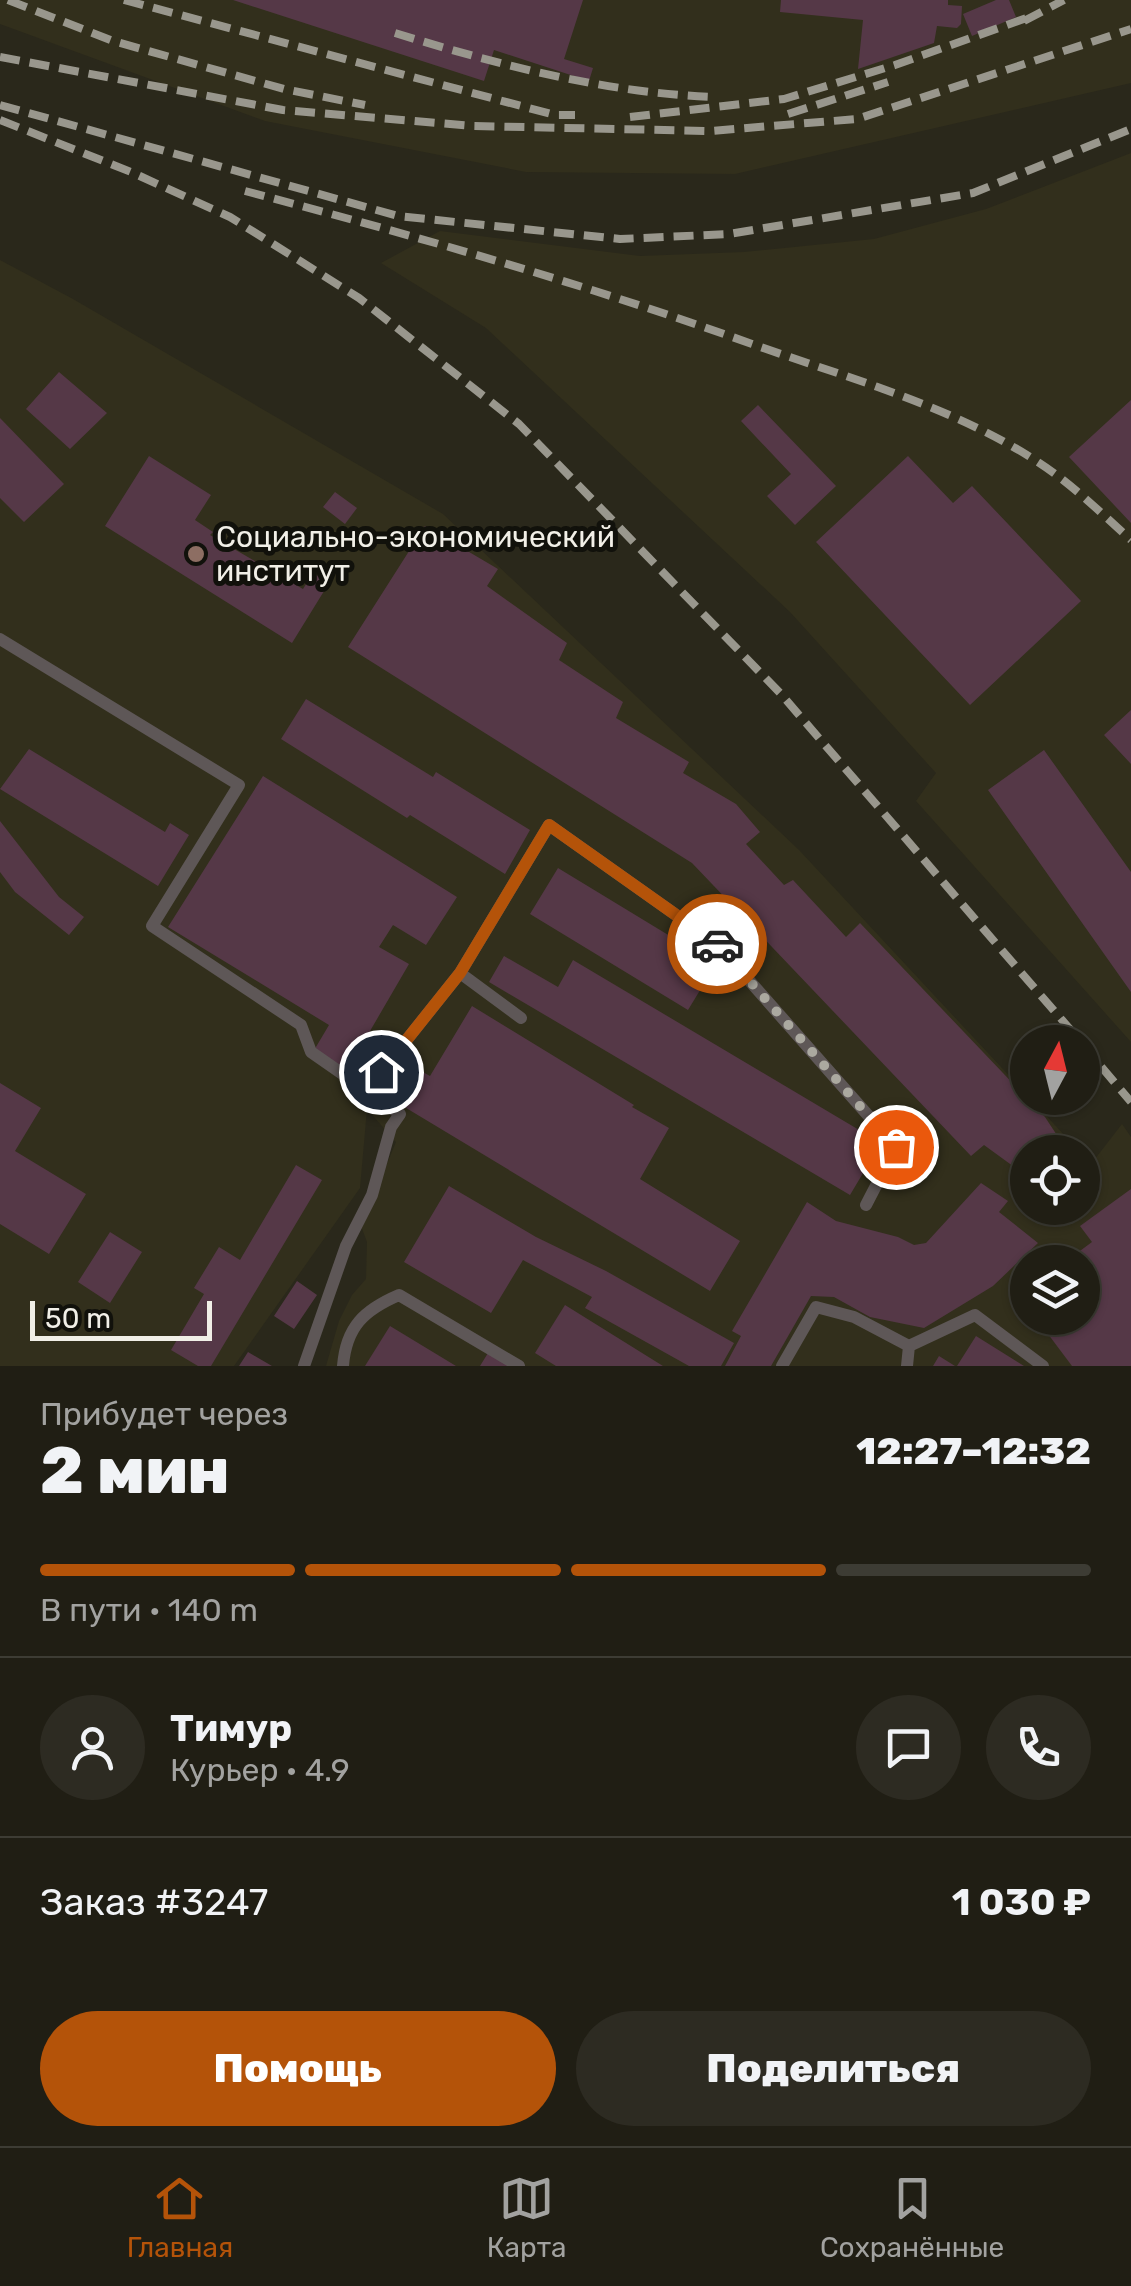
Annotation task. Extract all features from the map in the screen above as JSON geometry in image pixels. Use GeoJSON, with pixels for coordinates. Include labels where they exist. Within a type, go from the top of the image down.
{"type":"FeatureCollection","features":[{"type":"Feature","properties":{"kind":"lane"},"geometry":{"type":"LineString","coordinates":[[0,639],[239,786],[152,926],[301,1025],[311,1052],[400,1114],[391,1127],[372,1194],[346,1246],[304,1366]]}},
{"type":"Feature","properties":{"kind":"lane"},"geometry":{"type":"LineString","coordinates":[[381,1072],[460,973],[549,825],[717,944],[896,1147],[866,1205]]}},
{"type":"Feature","properties":{"kind":"lane"},"geometry":{"type":"LineString","coordinates":[[460,973],[521,1018]]}},
{"type":"Feature","properties":{"kind":"lane"},"geometry":{"type":"LineString","coordinates":[[343,1366],[348,1334],[359,1319],[376,1305],[398,1295],[519,1366]]}},
{"type":"Feature","properties":{"kind":"lane"},"geometry":{"type":"LineString","coordinates":[[782,1366],[816,1307],[854,1317],[909,1346]]}},
{"type":"Feature","properties":{"kind":"lane"},"geometry":{"type":"LineString","coordinates":[[909,1346],[975,1315],[1043,1366]]}},
{"type":"Feature","properties":{"kind":"lane"},"geometry":{"type":"LineString","coordinates":[[907,1366],[909,1346]]}},
{"type":"Feature","properties":{"kind":"shaded area"},"geometry":{"type":"Polygon","coordinates":[[[0,0],[1131,0],[1131,83],[735,174],[526,172],[265,121],[0,24],[0,0]]]}},
{"type":"Feature","properties":{"kind":"shaded area"},"geometry":{"type":"Polygon","coordinates":[[[1131,153],[1131,1042],[916,801],[936,773],[790,612],[486,328],[381,263],[440,231],[640,256],[744,252],[874,239],[986,209],[1131,153]]]}},
{"type":"Feature","properties":{"kind":"shaded area"},"geometry":{"type":"Polygon","coordinates":[[[0,260],[443,514],[799,850],[1010,1077],[1010,1115],[1046,1115],[1064,1135],[1010,1135],[1010,1225],[1100,1225],[1100,1152],[1122,1124],[1131,1137],[1131,1366],[326,1366],[339,1321],[352,1295],[366,1279],[367,1242],[361,1226],[396,1142],[367,1109],[360,1188],[234,1366],[0,1366],[0,260]]]}},
{"type":"Feature","properties":{"kind":"building"},"geometry":{"type":"Polygon","coordinates":[[[233,0],[583,0],[564,59],[593,68],[589,81],[494,50],[484,81],[233,0]]]}},
{"type":"Feature","properties":{"kind":"building"},"geometry":{"type":"Polygon","coordinates":[[[781,0],[948,0],[948,5],[962,6],[961,24],[957,28],[937,26],[934,43],[858,69],[863,20],[780,12],[781,0]]]}},
{"type":"Feature","properties":{"kind":"building"},"geometry":{"type":"Polygon","coordinates":[[[996,0],[1009,0],[1016,17],[972,36],[963,14],[996,0]]]}},
{"type":"Feature","properties":{"kind":"building"},"geometry":{"type":"Polygon","coordinates":[[[59,372],[107,413],[70,449],[26,409],[59,372]]]}},
{"type":"Feature","properties":{"kind":"building"},"geometry":{"type":"Polygon","coordinates":[[[1131,400],[1131,523],[1069,457],[1131,400]]]}},
{"type":"Feature","properties":{"kind":"building"},"geometry":{"type":"Polygon","coordinates":[[[758,405],[836,486],[795,525],[767,496],[791,474],[741,421],[758,405]]]}},
{"type":"Feature","properties":{"kind":"building"},"geometry":{"type":"Polygon","coordinates":[[[0,418],[64,484],[24,522],[0,498],[0,418]]]}},
{"type":"Feature","properties":{"kind":"building","name":"Социально-экономический институт"},"geometry":{"type":"Polygon","coordinates":[[[149,456],[211,495],[195,520],[213,532],[210,535],[303,589],[313,573],[329,583],[292,643],[105,526],[149,456]]]}},
{"type":"Feature","properties":{"kind":"building"},"geometry":{"type":"Polygon","coordinates":[[[908,456],[953,503],[972,486],[1081,601],[970,705],[816,542],[908,456]]]}},
{"type":"Feature","properties":{"kind":"building"},"geometry":{"type":"Polygon","coordinates":[[[335,492],[357,508],[345,524],[323,507],[335,492]]]}},
{"type":"Feature","properties":{"kind":"building"},"geometry":{"type":"Polygon","coordinates":[[[425,526],[498,569],[487,586],[567,643],[559,660],[623,702],[616,718],[689,762],[683,773],[736,804],[760,832],[746,844],[784,885],[793,880],[846,937],[860,923],[1010,1080],[1010,1115],[1043,1115],[1057,1135],[1010,1135],[1010,1164],[984,1145],[971,1156],[692,863],[348,647],[425,526]]]}},
{"type":"Feature","properties":{"kind":"building"},"geometry":{"type":"Polygon","coordinates":[[[306,699],[433,777],[436,772],[530,830],[505,874],[281,739],[306,699]]]}},
{"type":"Feature","properties":{"kind":"building"},"geometry":{"type":"Polygon","coordinates":[[[1131,710],[1131,764],[1104,735],[1131,710]]]}},
{"type":"Feature","properties":{"kind":"building"},"geometry":{"type":"Polygon","coordinates":[[[29,749],[165,832],[170,823],[189,835],[158,886],[0,789],[29,749]]]}},
{"type":"Feature","properties":{"kind":"building"},"geometry":{"type":"Polygon","coordinates":[[[1044,750],[1131,872],[1131,992],[988,790],[1044,750]]]}},
{"type":"Feature","properties":{"kind":"building"},"geometry":{"type":"Polygon","coordinates":[[[263,776],[457,897],[426,945],[393,925],[379,947],[409,964],[352,1062],[400,1090],[414,1067],[430,1076],[472,1006],[634,1105],[669,1128],[640,1179],[740,1241],[710,1291],[313,1052],[329,1025],[168,927],[263,776]]]}},
{"type":"Feature","properties":{"kind":"building"},"geometry":{"type":"Polygon","coordinates":[[[0,821],[59,897],[84,917],[69,935],[15,892],[0,872],[0,821]]]}},
{"type":"Feature","properties":{"kind":"building"},"geometry":{"type":"Polygon","coordinates":[[[558,868],[716,964],[688,1010],[530,914],[558,868]]]}},
{"type":"Feature","properties":{"kind":"building"},"geometry":{"type":"Polygon","coordinates":[[[504,956],[558,987],[573,960],[881,1143],[850,1195],[489,982],[504,956]]]}},
{"type":"Feature","properties":{"kind":"building"},"geometry":{"type":"Polygon","coordinates":[[[0,1083],[41,1108],[15,1151],[86,1194],[49,1254],[0,1224],[0,1083]]]}},
{"type":"Feature","properties":{"kind":"building"},"geometry":{"type":"Polygon","coordinates":[[[296,1165],[322,1180],[211,1366],[198,1366],[171,1350],[204,1294],[194,1288],[219,1247],[240,1260],[296,1165]]]}},
{"type":"Feature","properties":{"kind":"building"},"geometry":{"type":"Polygon","coordinates":[[[981,1183],[1008,1201],[999,1212],[1010,1225],[1038,1243],[1010,1245],[1010,1270],[993,1286],[924,1328],[870,1317],[834,1297],[811,1296],[771,1366],[725,1366],[741,1336],[732,1331],[807,1202],[836,1221],[914,1245],[926,1243],[981,1183]]]}},
{"type":"Feature","properties":{"kind":"building"},"geometry":{"type":"Polygon","coordinates":[[[449,1186],[734,1343],[721,1366],[689,1366],[585,1308],[592,1297],[523,1260],[491,1313],[404,1262],[449,1186]]]}},
{"type":"Feature","properties":{"kind":"building"},"geometry":{"type":"Polygon","coordinates":[[[1131,1189],[1131,1366],[1072,1366],[1049,1335],[1100,1335],[1100,1245],[1088,1245],[1092,1242],[1080,1226],[1100,1225],[1100,1211],[1131,1189]]]}},
{"type":"Feature","properties":{"kind":"building"},"geometry":{"type":"Polygon","coordinates":[[[110,1232],[142,1252],[110,1303],[78,1282],[110,1232]]]}},
{"type":"Feature","properties":{"kind":"building"},"geometry":{"type":"Polygon","coordinates":[[[297,1281],[317,1295],[294,1329],[274,1316],[297,1281]]]}},
{"type":"Feature","properties":{"kind":"building"},"geometry":{"type":"Polygon","coordinates":[[[565,1305],[663,1366],[556,1366],[535,1353],[565,1305]]]}},
{"type":"Feature","properties":{"kind":"building"},"geometry":{"type":"Polygon","coordinates":[[[390,1326],[456,1366],[365,1366],[390,1326]]]}},
{"type":"Feature","properties":{"kind":"building"},"geometry":{"type":"Polygon","coordinates":[[[976,1336],[1024,1366],[957,1366],[976,1336]]]}},
{"type":"Feature","properties":{"kind":"building"},"geometry":{"type":"Polygon","coordinates":[[[248,1352],[272,1366],[239,1366],[248,1352]]]}},
{"type":"Feature","properties":{"kind":"building"},"geometry":{"type":"Polygon","coordinates":[[[488,1353],[510,1366],[480,1366],[488,1353]]]}},
{"type":"Feature","properties":{"kind":"building"},"geometry":{"type":"Polygon","coordinates":[[[939,1356],[955,1366],[933,1366],[939,1356]]]}},
{"type":"Feature","properties":{"kind":"railway"},"geometry":{"type":"LineString","coordinates":[[8,0],[113,41],[284,89],[365,105]]}},
{"type":"Feature","properties":{"kind":"railway"},"geometry":{"type":"LineString","coordinates":[[124,0],[555,115],[575,115]]}},
{"type":"Feature","properties":{"kind":"railway"},"geometry":{"type":"LineString","coordinates":[[1024,21],[1064,0]]}},
{"type":"Feature","properties":{"kind":"railway"},"geometry":{"type":"LineString","coordinates":[[630,117],[784,99],[1035,15]]}},
{"type":"Feature","properties":{"kind":"railway"},"geometry":{"type":"LineString","coordinates":[[0,57],[283,110],[473,126],[710,131],[857,119],[1131,29]]}},
{"type":"Feature","properties":{"kind":"railway"},"geometry":{"type":"LineString","coordinates":[[395,33],[553,76],[633,90],[714,97]]}},
{"type":"Feature","properties":{"kind":"railway"},"geometry":{"type":"LineString","coordinates":[[788,114],[888,82]]}},
{"type":"Feature","properties":{"kind":"railway"},"geometry":{"type":"LineString","coordinates":[[0,105],[398,216],[620,239],[729,234],[973,193],[1131,129]]}},
{"type":"Feature","properties":{"kind":"railway"},"geometry":{"type":"LineString","coordinates":[[0,120],[230,217],[359,298],[519,424],[781,694],[1066,1025]]}},
{"type":"Feature","properties":{"kind":"railway"},"geometry":{"type":"LineString","coordinates":[[245,191],[563,281],[935,409],[1038,462],[1131,540]]}},
{"type":"Feature","properties":{"kind":"railway"},"geometry":{"type":"LineString","coordinates":[[1100,1065],[1131,1102]]}},
{"type":"Feature","properties":{"kind":"way so far"},"geometry":{"type":"LineString","coordinates":[[717,944],[896,1147]]}},
{"type":"Feature","properties":{"kind":"place","name":"Социально-экономический институт"},"geometry":{"type":"Point","coordinates":[196,554]}},
{"type":"Feature","properties":{"kind":"route"},"geometry":{"type":"LineString","coordinates":[[381,1072],[460,973],[549,825],[717,944]]}}]}
